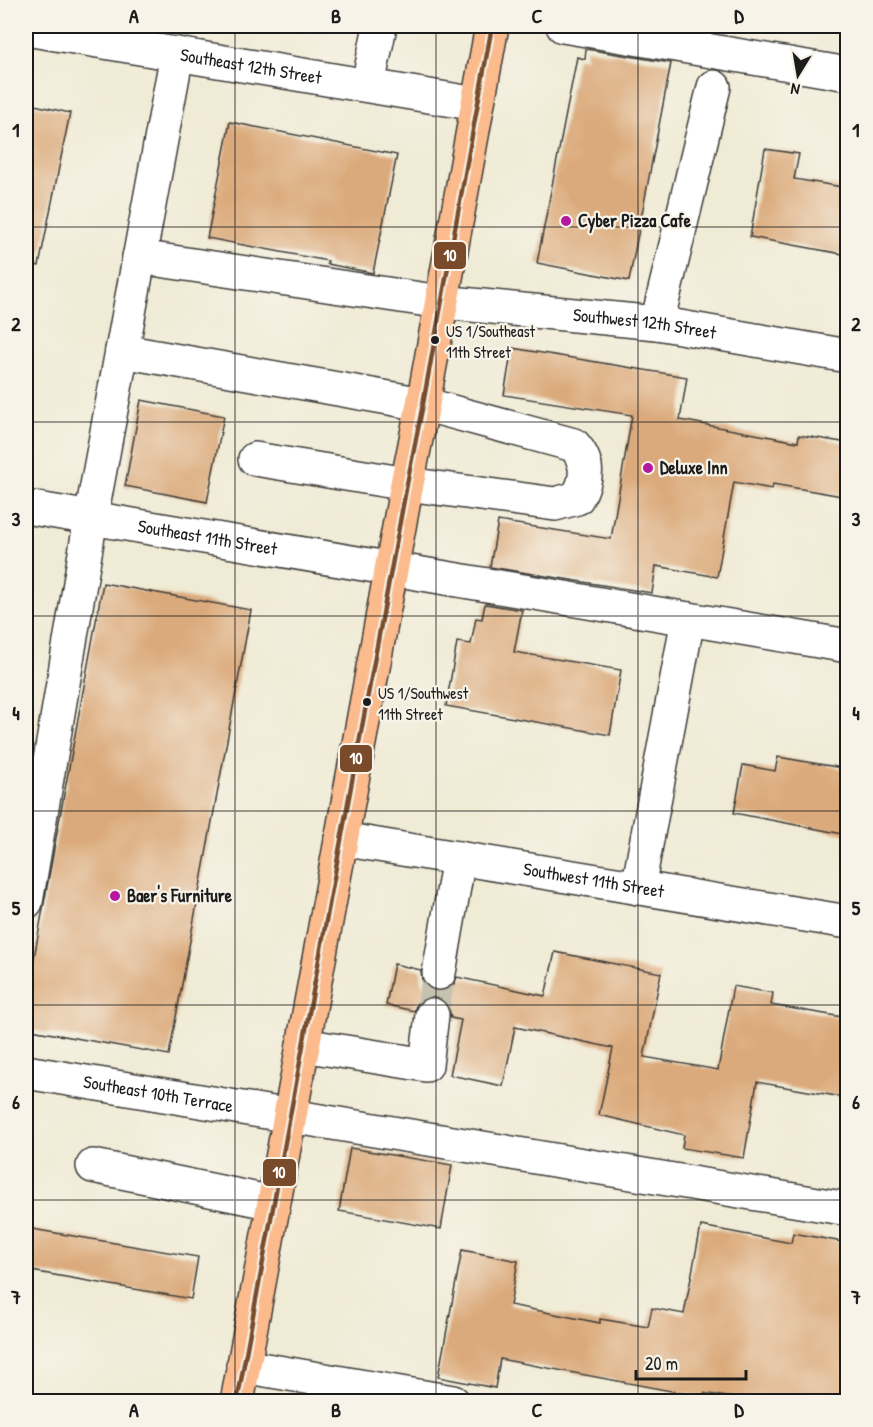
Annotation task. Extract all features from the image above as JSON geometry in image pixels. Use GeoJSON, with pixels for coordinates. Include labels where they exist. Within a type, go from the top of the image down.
{"type":"FeatureCollection","features":[{"type":"Feature","properties":{"kind":"main road"},"geometry":{"type":"LineString","coordinates":[[237,1401],[492,26]]}},
{"type":"Feature","properties":{"kind":"street"},"geometry":{"type":"LineString","coordinates":[[368,86],[380,26]]}},
{"type":"Feature","properties":{"kind":"street"},"geometry":{"type":"LineString","coordinates":[[562,26],[848,74]]}},
{"type":"Feature","properties":{"kind":"street","name":"Southeast 12th Street"},"geometry":{"type":"LineString","coordinates":[[26,29],[477,104]]}},
{"type":"Feature","properties":{"kind":"street"},"geometry":{"type":"LineString","coordinates":[[26,902],[91,518],[177,54]]}},
{"type":"Feature","properties":{"kind":"street"},"geometry":{"type":"LineString","coordinates":[[657,323],[714,87]]}},
{"type":"Feature","properties":{"kind":"street","name":"Southwest 12th Street"},"geometry":{"type":"LineString","coordinates":[[139,257],[441,302],[657,323],[848,356]]}},
{"type":"Feature","properties":{"kind":"street"},"geometry":{"type":"LineString","coordinates":[[122,351],[423,404],[574,445],[583,455],[586,465],[583,488],[577,498],[555,504],[407,484],[255,459]]}},
{"type":"Feature","properties":{"kind":"street","name":"Southeast 11th Street"},"geometry":{"type":"LineString","coordinates":[[26,507],[848,646]]}},
{"type":"Feature","properties":{"kind":"street"},"geometry":{"type":"LineString","coordinates":[[638,888],[688,619]]}},
{"type":"Feature","properties":{"kind":"street","name":"Southwest 11th Street"},"geometry":{"type":"LineString","coordinates":[[341,839],[848,922]]}},
{"type":"Feature","properties":{"kind":"street"},"geometry":{"type":"LineString","coordinates":[[439,974],[459,858]]}},
{"type":"Feature","properties":{"kind":"street"},"geometry":{"type":"LineString","coordinates":[[303,1046],[426,1065],[432,1015]]}},
{"type":"Feature","properties":{"kind":"street","name":"Southeast 10th Terrace"},"geometry":{"type":"LineString","coordinates":[[26,1072],[848,1209]]}},
{"type":"Feature","properties":{"kind":"street"},"geometry":{"type":"LineString","coordinates":[[93,1166],[273,1203]]}},
{"type":"Feature","properties":{"kind":"street"},"geometry":{"type":"LineString","coordinates":[[243,1366],[453,1401]]}},
{"type":"Feature","properties":{"kind":"building"},"geometry":{"type":"Polygon","coordinates":[[[586,49],[671,63],[629,281],[537,263],[577,57],[585,59],[586,49]]]}},
{"type":"Feature","properties":{"kind":"building"},"geometry":{"type":"Polygon","coordinates":[[[26,103],[70,113],[39,266],[26,264],[26,103]]]}},
{"type":"Feature","properties":{"kind":"building"},"geometry":{"type":"Polygon","coordinates":[[[230,122],[397,155],[373,273],[327,264],[328,261],[207,238],[230,122]]]}},
{"type":"Feature","properties":{"kind":"building"},"geometry":{"type":"Polygon","coordinates":[[[765,149],[799,154],[794,179],[848,188],[848,255],[750,237],[765,149]]]}},
{"type":"Feature","properties":{"kind":"building"},"geometry":{"type":"Polygon","coordinates":[[[512,348],[687,377],[680,420],[798,442],[799,435],[848,443],[848,497],[773,484],[772,489],[734,482],[717,577],[656,566],[652,593],[490,567],[498,521],[611,539],[632,415],[504,395],[512,348]]]}},
{"type":"Feature","properties":{"kind":"building"},"geometry":{"type":"Polygon","coordinates":[[[141,400],[224,416],[207,502],[125,486],[141,400]]]}},
{"type":"Feature","properties":{"kind":"building"},"geometry":{"type":"Polygon","coordinates":[[[103,583],[251,610],[169,1055],[26,1029],[26,1001],[103,583]]]}},
{"type":"Feature","properties":{"kind":"building"},"geometry":{"type":"Polygon","coordinates":[[[485,604],[522,610],[514,652],[621,670],[610,735],[446,706],[457,642],[471,644],[476,618],[482,619],[485,604]]]}},
{"type":"Feature","properties":{"kind":"building"},"geometry":{"type":"Polygon","coordinates":[[[778,757],[848,769],[848,835],[734,813],[743,765],[775,771],[778,757]]]}},
{"type":"Feature","properties":{"kind":"building"},"geometry":{"type":"Polygon","coordinates":[[[555,952],[661,973],[644,1057],[718,1070],[733,986],[773,993],[771,1005],[848,1018],[848,1098],[757,1082],[744,1158],[682,1148],[684,1135],[599,1115],[613,1048],[515,1027],[503,1086],[450,1075],[461,1020],[451,1018],[449,1008],[443,1000],[435,997],[425,998],[417,1003],[414,1011],[386,1005],[394,964],[421,970],[422,980],[427,987],[435,991],[446,990],[454,985],[457,977],[545,996],[555,952]]]}},
{"type":"Feature","properties":{"kind":"building"},"geometry":{"type":"Polygon","coordinates":[[[350,1148],[452,1165],[441,1229],[339,1211],[350,1148]]]}},
{"type":"Feature","properties":{"kind":"building"},"geometry":{"type":"Polygon","coordinates":[[[701,1226],[791,1243],[793,1233],[848,1243],[848,1401],[750,1401],[704,1393],[703,1397],[500,1359],[495,1388],[438,1377],[462,1250],[518,1261],[510,1305],[600,1323],[600,1319],[648,1327],[652,1308],[684,1314],[701,1226]]]}},
{"type":"Feature","properties":{"kind":"building"},"geometry":{"type":"Polygon","coordinates":[[[26,1228],[198,1257],[191,1299],[26,1270],[26,1228]]]}},
{"type":"Feature","properties":{"kind":"tunnel"},"geometry":{"type":"LineString","coordinates":[[432,1015],[439,973]]}},
{"type":"Feature","properties":{"kind":"transit line","name":"10"},"geometry":{"type":"LineString","coordinates":[[237,1402],[492,26]]}},
{"type":"Feature","properties":{"kind":"place","name":"Cyber Pizza Cafe"},"geometry":{"type":"Point","coordinates":[566,221]}},
{"type":"Feature","properties":{"kind":"place","name":"US 1/Southeast 11th Street"},"geometry":{"type":"Point","coordinates":[435,340]}},
{"type":"Feature","properties":{"kind":"place","name":"Deluxe Inn"},"geometry":{"type":"Point","coordinates":[648,468]}},
{"type":"Feature","properties":{"kind":"place","name":"US 1/Southwest 11th Street"},"geometry":{"type":"Point","coordinates":[367,702]}},
{"type":"Feature","properties":{"kind":"place","name":"Baer's Furniture"},"geometry":{"type":"Point","coordinates":[115,896]}}]}
